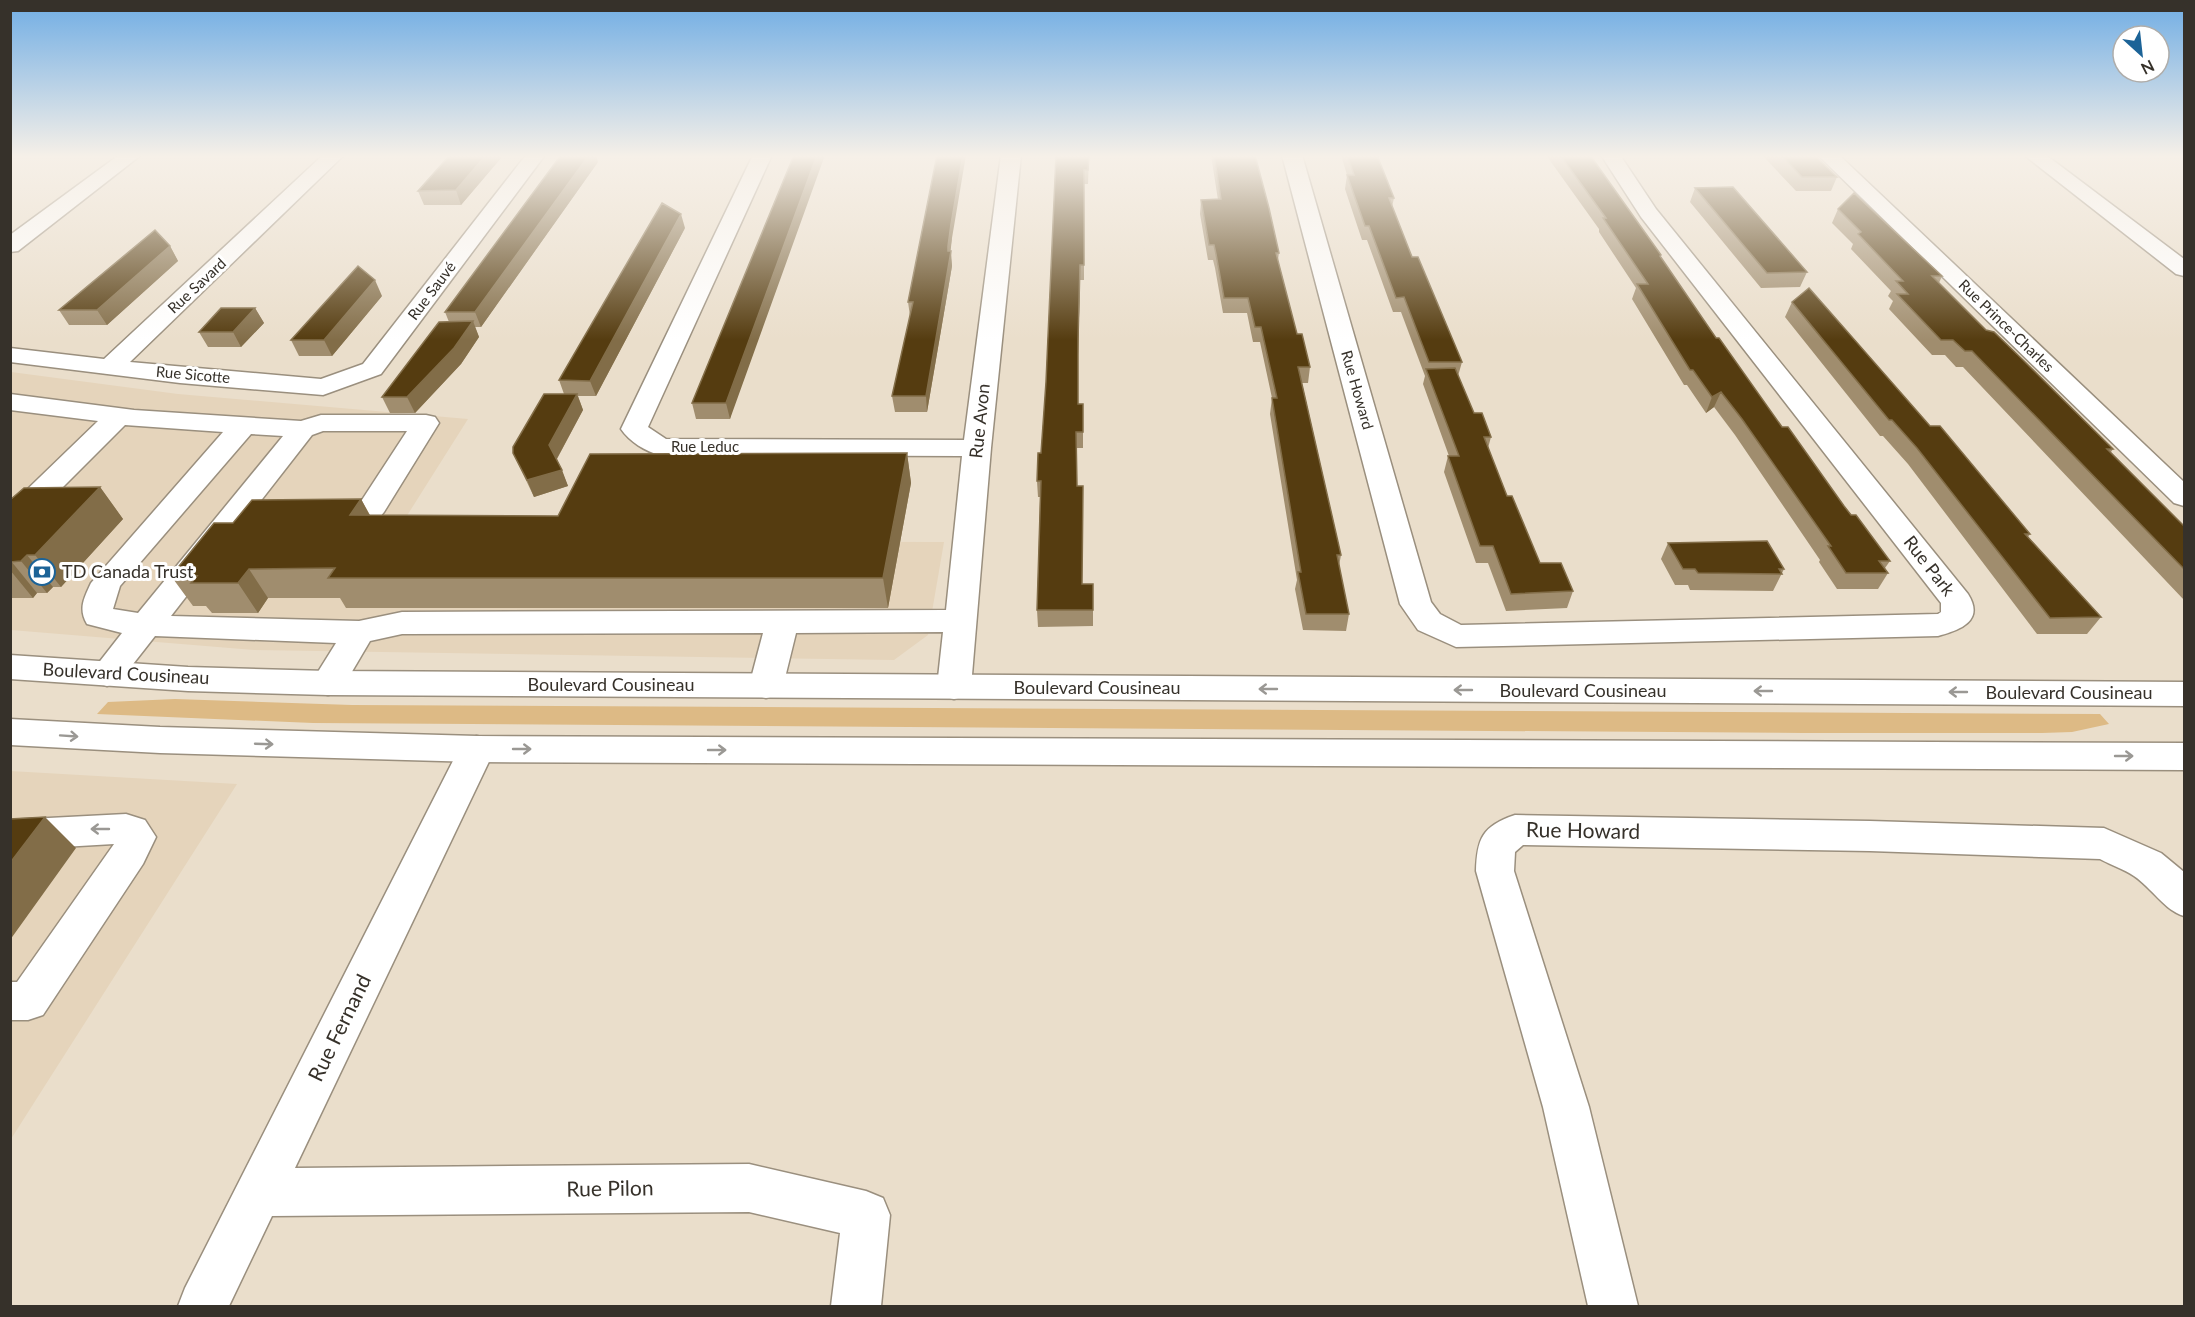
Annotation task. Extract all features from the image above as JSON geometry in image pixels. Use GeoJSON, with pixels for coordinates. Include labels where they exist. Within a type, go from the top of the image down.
{"type":"FeatureCollection","features":[{"type":"Feature","properties":{"kind":"street"},"geometry":{"type":"LineString","coordinates":[[10,246],[50,216]]}},
{"type":"Feature","properties":{"kind":"street","name":"Rue Savard"},"geometry":{"type":"LineString","coordinates":[[110,367],[270,216]]}},
{"type":"Feature","properties":{"kind":"street","name":"Rue Sauvé"},"geometry":{"type":"LineString","coordinates":[[372,369],[489,216]]}},
{"type":"Feature","properties":{"kind":"street","name":"Rue Leduc"},"geometry":{"type":"LineString","coordinates":[[734,216],[634,429],[660,447],[977,448]]}},
{"type":"Feature","properties":{"kind":"street","name":"Rue Avon"},"geometry":{"type":"LineString","coordinates":[[954,687],[977,448],[1004,216]]}},
{"type":"Feature","properties":{"kind":"street","name":"Rue Howard"},"geometry":{"type":"LineString","coordinates":[[1309,216],[1416,604],[1429,622]]}},
{"type":"Feature","properties":{"kind":"street","name":"Rue Park"},"geometry":{"type":"LineString","coordinates":[[1429,622],[1456,636],[1938,625],[1950,622],[1957,615],[1957,601],[1651,216]]}},
{"type":"Feature","properties":{"kind":"street","name":"Rue Prince-Charles"},"geometry":{"type":"LineString","coordinates":[[1891,216],[2184,497]]}},
{"type":"Feature","properties":{"kind":"street"},"geometry":{"type":"LineString","coordinates":[[2114,216],[2184,269]]}},
{"type":"Feature","properties":{"kind":"street","name":"Rue Sicotte"},"geometry":{"type":"LineString","coordinates":[[10,355],[323,387],[372,369]]}},
{"type":"Feature","properties":{"kind":"street"},"geometry":{"type":"LineString","coordinates":[[10,402],[119,416],[303,429],[321,423],[426,423],[369,512],[300,513]]}},
{"type":"Feature","properties":{"kind":"street"},"geometry":{"type":"LineString","coordinates":[[10,523],[119,416]]}},
{"type":"Feature","properties":{"kind":"street"},"geometry":{"type":"LineString","coordinates":[[244,425],[106,583],[97,606],[99,616],[119,622],[185,628],[359,632],[402,622],[960,621]]}},
{"type":"Feature","properties":{"kind":"street"},"geometry":{"type":"LineString","coordinates":[[106,674],[303,429]]}},
{"type":"Feature","properties":{"kind":"street"},"geometry":{"type":"LineString","coordinates":[[234,515],[267,514]]}},
{"type":"Feature","properties":{"kind":"street"},"geometry":{"type":"LineString","coordinates":[[766,686],[782,622]]}},
{"type":"Feature","properties":{"kind":"street"},"geometry":{"type":"LineString","coordinates":[[328,683],[359,632]]}},
{"type":"Feature","properties":{"kind":"street","name":"Boulevard Cousineau"},"geometry":{"type":"LineString","coordinates":[[10,667],[106,674],[328,683],[2184,694]]}},
{"type":"Feature","properties":{"kind":"street"},"geometry":{"type":"LineString","coordinates":[[10,732],[160,740],[477,749],[2184,757]]}},
{"type":"Feature","properties":{"kind":"street","name":"Rue Fernand"},"geometry":{"type":"LineString","coordinates":[[203,1306],[477,749]]}},
{"type":"Feature","properties":{"kind":"street"},"geometry":{"type":"LineString","coordinates":[[10,835],[126,829],[132,831],[137,837],[129,853],[28,1001],[10,1001]]}},
{"type":"Feature","properties":{"kind":"street","name":"Rue Howard"},"geometry":{"type":"LineString","coordinates":[[1613,1306],[1566,1107],[1495,872],[1496,845],[1515,830],[1882,836],[2104,844],[2147,864],[2176,888],[2184,899]]}},
{"type":"Feature","properties":{"kind":"street","name":"Rue Pilon"},"geometry":{"type":"LineString","coordinates":[[259,1192],[749,1188],[866,1215],[856,1306]]}},
{"type":"Feature","properties":{"kind":"shaded area"},"geometry":{"type":"Polygon","coordinates":[[[11,372],[178,394],[468,419],[391,541],[944,542],[928,635],[894,660],[254,650],[11,630],[11,372]]]}},
{"type":"Feature","properties":{"kind":"shaded area"},"geometry":{"type":"Polygon","coordinates":[[[175,699],[352,705],[2100,714],[2109,724],[2072,732],[2042,733],[1804,733],[313,723],[97,714],[108,702],[175,699]]]}},
{"type":"Feature","properties":{"kind":"shaded area"},"geometry":{"type":"Polygon","coordinates":[[[10,771],[237,784],[11,1139],[10,1139],[10,771]]]}},
{"type":"Feature","properties":{"kind":"building"},"geometry":{"type":"Polygon","coordinates":[[[516,216],[544,216],[475,312],[445,312],[516,216]]]}},
{"type":"Feature","properties":{"kind":"building"},"geometry":{"type":"Polygon","coordinates":[[[654,216],[680,216],[590,381],[559,380],[654,216]]]}},
{"type":"Feature","properties":{"kind":"building"},"geometry":{"type":"Polygon","coordinates":[[[769,216],[794,216],[726,403],[692,403],[769,216]]]}},
{"type":"Feature","properties":{"kind":"building"},"geometry":{"type":"Polygon","coordinates":[[[925,216],[952,216],[948,246],[948,251],[951,251],[926,396],[892,396],[913,302],[908,302],[925,216]]]}},
{"type":"Feature","properties":{"kind":"building"},"geometry":{"type":"Polygon","coordinates":[[[1053,216],[1084,216],[1084,265],[1080,265],[1078,339],[1078,404],[1083,404],[1083,432],[1076,432],[1077,486],[1083,486],[1082,584],[1093,584],[1093,610],[1037,610],[1041,481],[1037,481],[1038,453],[1041,453],[1053,216]]]}},
{"type":"Feature","properties":{"kind":"building"},"geometry":{"type":"Polygon","coordinates":[[[1204,216],[1271,216],[1279,253],[1276,253],[1297,334],[1302,334],[1310,367],[1298,367],[1341,555],[1337,555],[1349,614],[1306,614],[1272,398],[1277,398],[1261,327],[1255,327],[1248,298],[1224,298],[1214,245],[1209,245],[1204,216]]]}},
{"type":"Feature","properties":{"kind":"building"},"geometry":{"type":"Polygon","coordinates":[[[1362,216],[1396,216],[1412,257],[1418,257],[1462,362],[1429,362],[1404,297],[1396,298],[1369,226],[1365,226],[1362,216]]]}},
{"type":"Feature","properties":{"kind":"building"},"geometry":{"type":"Polygon","coordinates":[[[1605,216],[1634,216],[1716,338],[1719,338],[1782,427],[1788,427],[1844,506],[1851,515],[1856,515],[1890,561],[1879,561],[1888,573],[1846,573],[1828,546],[1831,546],[1742,419],[1721,392],[1712,397],[1693,370],[1690,370],[1637,284],[1648,284],[1603,218],[1606,218],[1605,216]]]}},
{"type":"Feature","properties":{"kind":"building"},"geometry":{"type":"Polygon","coordinates":[[[1719,216],[1759,216],[1807,272],[1767,273],[1719,216]]]}},
{"type":"Feature","properties":{"kind":"building"},"geometry":{"type":"Polygon","coordinates":[[[1845,216],[1879,216],[1942,276],[1932,276],[1986,330],[1994,332],[2113,449],[2107,449],[2184,526],[2184,569],[1972,351],[1965,351],[1953,340],[1941,340],[1897,294],[1908,294],[1896,281],[1903,281],[1858,234],[1861,232],[1845,216]]]}},
{"type":"Feature","properties":{"kind":"building"},"geometry":{"type":"Polygon","coordinates":[[[155,230],[170,246],[97,310],[59,310],[155,230]]]}},
{"type":"Feature","properties":{"kind":"building"},"geometry":{"type":"Polygon","coordinates":[[[358,266],[375,280],[324,340],[291,340],[358,266]]]}},
{"type":"Feature","properties":{"kind":"building"},"geometry":{"type":"Polygon","coordinates":[[[1809,288],[1930,426],[1940,426],[2030,534],[2025,534],[2101,617],[2050,618],[1917,448],[1892,420],[1889,420],[1792,302],[1809,288]]]}},
{"type":"Feature","properties":{"kind":"building"},"geometry":{"type":"Polygon","coordinates":[[[221,308],[255,308],[233,332],[199,332],[221,308]]]}},
{"type":"Feature","properties":{"kind":"building"},"geometry":{"type":"Polygon","coordinates":[[[473,321],[454,348],[407,397],[382,397],[439,322],[473,321]]]}},
{"type":"Feature","properties":{"kind":"building"},"geometry":{"type":"Polygon","coordinates":[[[1455,368],[1474,413],[1482,413],[1491,437],[1484,437],[1507,496],[1512,496],[1540,563],[1561,563],[1573,591],[1511,594],[1493,546],[1480,546],[1448,456],[1459,456],[1426,369],[1455,368]]]}},
{"type":"Feature","properties":{"kind":"building"},"geometry":{"type":"Polygon","coordinates":[[[544,394],[577,394],[549,445],[562,470],[527,480],[513,453],[513,447],[544,394]]]}},
{"type":"Feature","properties":{"kind":"building"},"geometry":{"type":"Polygon","coordinates":[[[907,453],[883,578],[328,578],[335,568],[249,569],[238,583],[191,583],[197,576],[171,576],[214,523],[233,523],[252,500],[361,499],[350,515],[558,516],[590,454],[907,453]]]}},
{"type":"Feature","properties":{"kind":"building"},"geometry":{"type":"Polygon","coordinates":[[[100,487],[35,555],[27,555],[21,561],[10,562],[10,500],[24,488],[100,487]]]}},
{"type":"Feature","properties":{"kind":"building"},"geometry":{"type":"Polygon","coordinates":[[[1767,541],[1784,569],[1779,569],[1782,574],[1698,573],[1695,569],[1683,569],[1668,543],[1767,541]]]}},
{"type":"Feature","properties":{"kind":"building"},"geometry":{"type":"Polygon","coordinates":[[[45,817],[10,863],[10,819],[45,817]]]}},
{"type":"Feature","properties":{"kind":"place","name":"TD Canada Trust"},"geometry":{"type":"Point","coordinates":[42,572]}}]}
